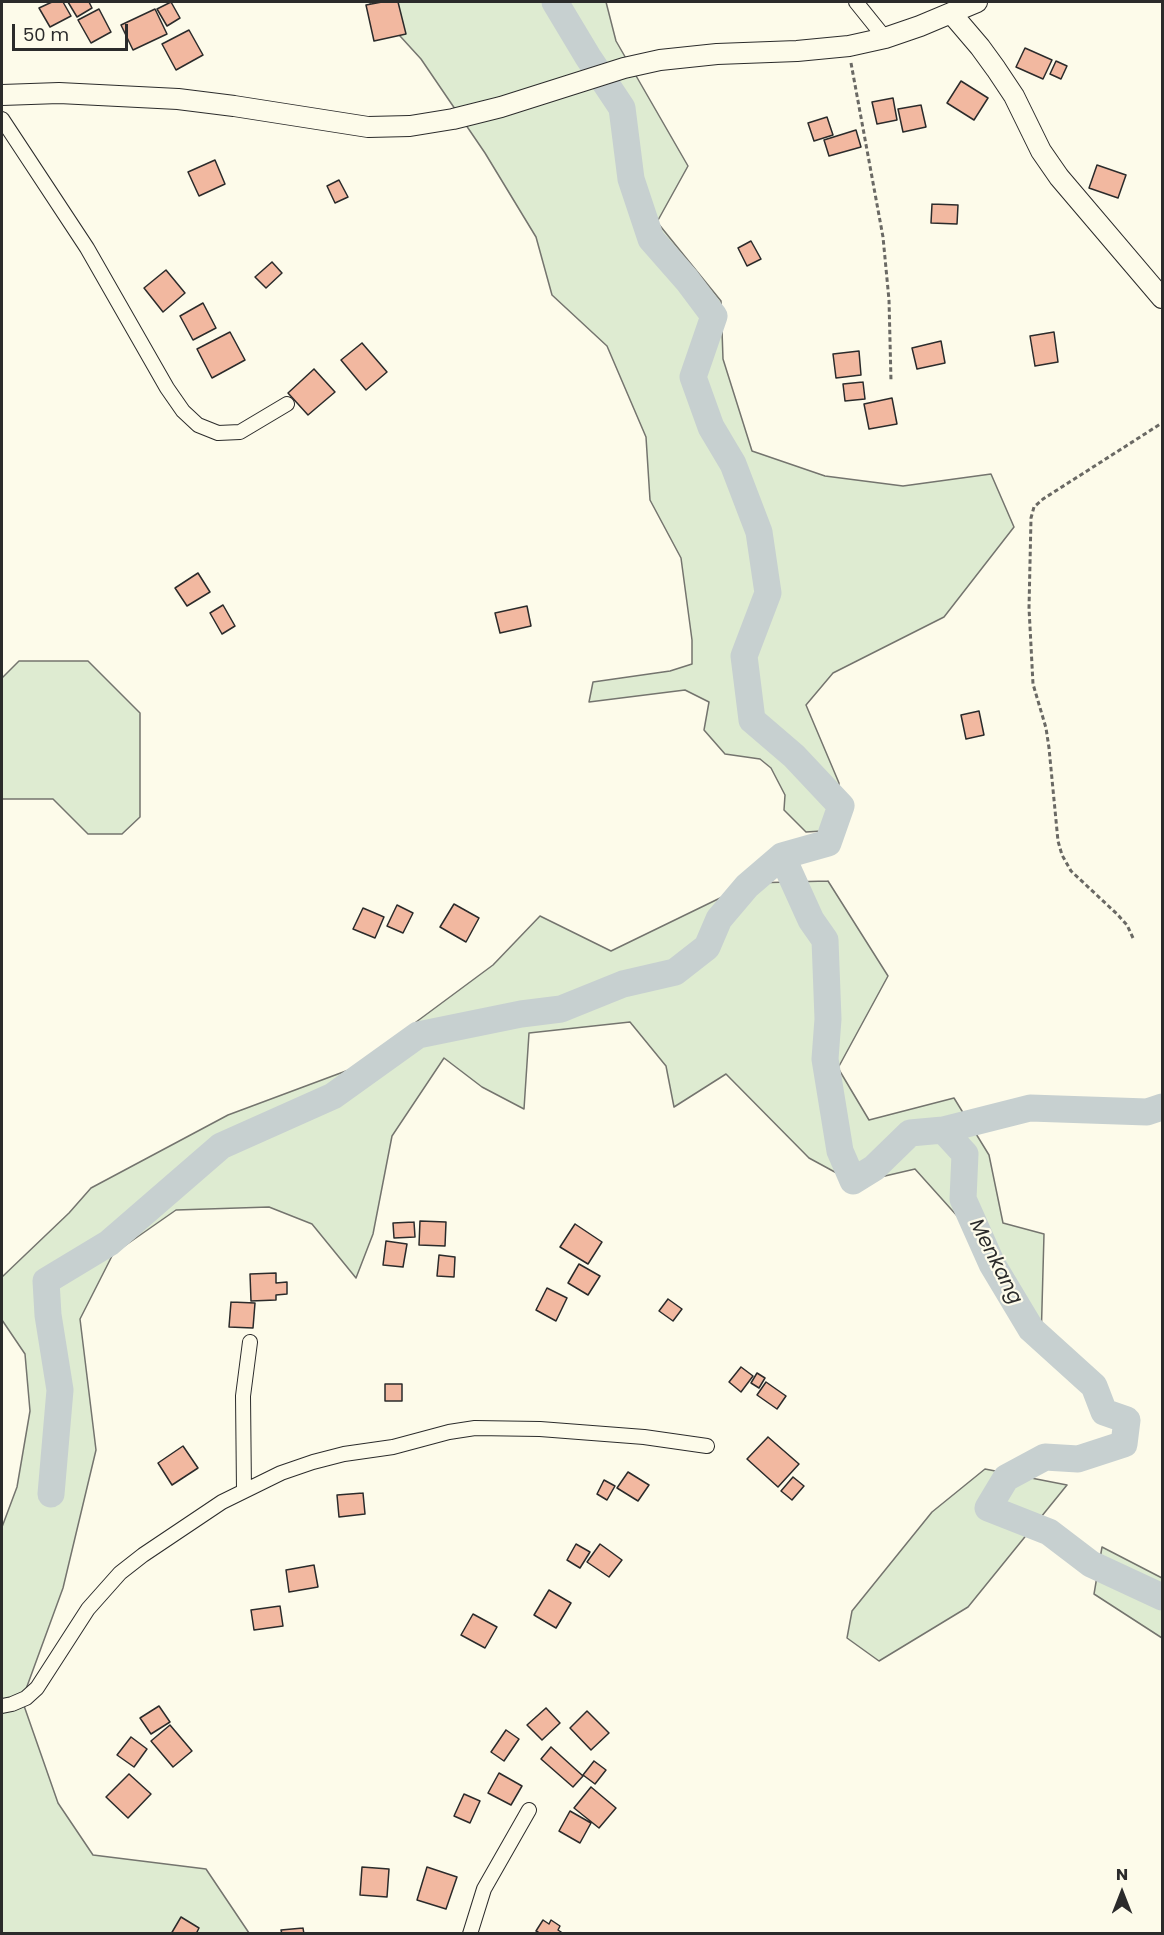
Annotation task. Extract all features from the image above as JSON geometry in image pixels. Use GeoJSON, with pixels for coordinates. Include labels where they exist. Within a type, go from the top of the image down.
{"type":"FeatureCollection","features":[{"type":"Feature","properties":{"kind":"main road"},"geometry":{"type":"LineString","coordinates":[[2,95],[59,93],[178,99],[368,127],[410,126],[453,119],[501,107],[624,68],[684,56],[797,51],[849,46],[885,38],[977,2]]}},
{"type":"Feature","properties":{"kind":"main road"},"geometry":{"type":"LineString","coordinates":[[951,13],[980,47],[1014,96],[1041,151],[1059,177],[1162,298]]}},
{"type":"Feature","properties":{"kind":"street"},"geometry":{"type":"LineString","coordinates":[[856,2],[885,38]]}},
{"type":"Feature","properties":{"kind":"street"},"geometry":{"type":"LineString","coordinates":[[2,119],[87,248],[167,388],[183,411],[198,425],[218,433],[240,432],[287,404]]}},
{"type":"Feature","properties":{"kind":"street"},"geometry":{"type":"LineString","coordinates":[[244,1491],[243,1396],[249,1342]]}},
{"type":"Feature","properties":{"kind":"street"},"geometry":{"type":"LineString","coordinates":[[2,1706],[26,1698],[37,1688],[88,1609],[120,1573],[192,1522],[244,1491],[281,1473],[344,1454],[409,1444],[449,1432],[475,1428],[540,1429],[644,1437],[707,1446]]}},
{"type":"Feature","properties":{"kind":"street"},"geometry":{"type":"LineString","coordinates":[[470,1934],[484,1889],[529,1810]]}},
{"type":"Feature","properties":{"kind":"path"},"geometry":{"type":"LineString","coordinates":[[849,46],[861,124],[883,237],[889,300],[891,381]]}},
{"type":"Feature","properties":{"kind":"path"},"geometry":{"type":"LineString","coordinates":[[1133,938],[1127,925],[1117,914],[1071,871],[1062,855],[1058,841],[1046,728],[1033,684],[1029,608],[1031,518],[1034,507],[1043,499],[1162,423]]}},
{"type":"Feature","properties":{"kind":"green space"},"geometry":{"type":"Polygon","coordinates":[[[369,2],[606,2],[616,41],[688,166],[657,222],[721,301],[723,359],[752,451],[825,476],[903,486],[991,474],[1014,527],[944,617],[833,673],[806,705],[839,783],[837,830],[806,832],[784,810],[785,795],[771,768],[760,759],[725,754],[704,730],[709,702],[685,690],[589,702],[593,682],[670,671],[692,664],[692,640],[681,558],[650,500],[646,437],[607,346],[552,295],[536,237],[485,153],[421,59],[369,2]]]}},
{"type":"Feature","properties":{"kind":"green space"},"geometry":{"type":"Polygon","coordinates":[[[19,661],[88,661],[140,713],[140,817],[122,834],[88,834],[53,799],[2,799],[2,678],[19,661]]]}},
{"type":"Feature","properties":{"kind":"green space"},"geometry":{"type":"Polygon","coordinates":[[[828,881],[888,976],[838,1068],[869,1120],[954,1098],[989,1155],[1003,1223],[1044,1234],[1041,1343],[1014,1308],[959,1218],[915,1169],[855,1183],[809,1158],[726,1074],[674,1107],[666,1066],[630,1022],[529,1033],[524,1109],[482,1087],[444,1058],[392,1136],[373,1234],[356,1278],[312,1224],[269,1207],[176,1210],[113,1254],[80,1319],[96,1450],[63,1588],[22,1700],[58,1803],[93,1855],[206,1869],[249,1933],[2,1933],[2,1527],[17,1487],[30,1411],[25,1354],[2,1320],[2,1277],[69,1213],[91,1188],[228,1115],[354,1068],[493,965],[540,916],[611,951],[751,883],[828,881]]]}},
{"type":"Feature","properties":{"kind":"green space"},"geometry":{"type":"Polygon","coordinates":[[[985,1469],[1067,1485],[968,1607],[879,1661],[847,1638],[852,1611],[932,1512],[985,1469]]]}},
{"type":"Feature","properties":{"kind":"green space"},"geometry":{"type":"Polygon","coordinates":[[[1102,1547],[1162,1578],[1162,1638],[1094,1594],[1102,1547]]]}},
{"type":"Feature","properties":{"kind":"building"},"geometry":{"type":"Polygon","coordinates":[[[52,2],[63,2],[71,16],[50,27],[39,8],[52,2]]]}},
{"type":"Feature","properties":{"kind":"building"},"geometry":{"type":"Polygon","coordinates":[[[68,2],[89,2],[92,8],[77,17],[68,2]]]}},
{"type":"Feature","properties":{"kind":"building"},"geometry":{"type":"Polygon","coordinates":[[[171,2],[180,18],[167,26],[157,9],[171,2]]]}},
{"type":"Feature","properties":{"kind":"building"},"geometry":{"type":"Polygon","coordinates":[[[398,2],[406,34],[374,41],[366,5],[398,2]]]}},
{"type":"Feature","properties":{"kind":"building"},"geometry":{"type":"Polygon","coordinates":[[[99,9],[111,32],[91,43],[78,20],[99,9]]]}},
{"type":"Feature","properties":{"kind":"building"},"geometry":{"type":"Polygon","coordinates":[[[155,9],[167,34],[133,50],[121,25],[155,9]]]}},
{"type":"Feature","properties":{"kind":"building"},"geometry":{"type":"Polygon","coordinates":[[[189,30],[203,55],[176,70],[162,44],[189,30]]]}},
{"type":"Feature","properties":{"kind":"building"},"geometry":{"type":"Polygon","coordinates":[[[1025,48],[1052,60],[1043,79],[1016,67],[1025,48]]]}},
{"type":"Feature","properties":{"kind":"building"},"geometry":{"type":"Polygon","coordinates":[[[1056,61],[1067,66],[1061,79],[1050,74],[1056,61]]]}},
{"type":"Feature","properties":{"kind":"building"},"geometry":{"type":"Polygon","coordinates":[[[961,81],[988,98],[974,120],[947,103],[961,81]]]}},
{"type":"Feature","properties":{"kind":"building"},"geometry":{"type":"Polygon","coordinates":[[[893,98],[897,120],[877,124],[872,102],[893,98]]]}},
{"type":"Feature","properties":{"kind":"building"},"geometry":{"type":"Polygon","coordinates":[[[921,105],[926,127],[903,132],[898,109],[921,105]]]}},
{"type":"Feature","properties":{"kind":"building"},"geometry":{"type":"Polygon","coordinates":[[[827,117],[833,135],[814,141],[808,123],[827,117]]]}},
{"type":"Feature","properties":{"kind":"building"},"geometry":{"type":"Polygon","coordinates":[[[856,130],[861,147],[829,156],[824,140],[856,130]]]}},
{"type":"Feature","properties":{"kind":"building"},"geometry":{"type":"Polygon","coordinates":[[[215,160],[225,184],[199,196],[188,172],[215,160]]]}},
{"type":"Feature","properties":{"kind":"building"},"geometry":{"type":"Polygon","coordinates":[[[1097,165],[1126,175],[1118,198],[1089,188],[1097,165]]]}},
{"type":"Feature","properties":{"kind":"building"},"geometry":{"type":"Polygon","coordinates":[[[339,180],[348,197],[335,203],[327,186],[339,180]]]}},
{"type":"Feature","properties":{"kind":"building"},"geometry":{"type":"Polygon","coordinates":[[[932,204],[958,205],[957,224],[931,223],[932,204]]]}},
{"type":"Feature","properties":{"kind":"building"},"geometry":{"type":"Polygon","coordinates":[[[751,241],[761,259],[747,266],[738,248],[751,241]]]}},
{"type":"Feature","properties":{"kind":"building"},"geometry":{"type":"Polygon","coordinates":[[[272,262],[282,273],[266,288],[255,277],[272,262]]]}},
{"type":"Feature","properties":{"kind":"building"},"geometry":{"type":"Polygon","coordinates":[[[166,270],[185,293],[163,312],[144,288],[166,270]]]}},
{"type":"Feature","properties":{"kind":"building"},"geometry":{"type":"Polygon","coordinates":[[[203,303],[216,328],[193,340],[180,316],[203,303]]]}},
{"type":"Feature","properties":{"kind":"building"},"geometry":{"type":"Polygon","coordinates":[[[230,332],[245,360],[212,378],[197,349],[230,332]]]}},
{"type":"Feature","properties":{"kind":"building"},"geometry":{"type":"Polygon","coordinates":[[[1054,332],[1058,362],[1035,366],[1030,336],[1054,332]]]}},
{"type":"Feature","properties":{"kind":"building"},"geometry":{"type":"Polygon","coordinates":[[[941,341],[945,363],[917,369],[912,348],[941,341]]]}},
{"type":"Feature","properties":{"kind":"building"},"geometry":{"type":"Polygon","coordinates":[[[362,343],[387,372],[366,390],[341,360],[362,343]]]}},
{"type":"Feature","properties":{"kind":"building"},"geometry":{"type":"Polygon","coordinates":[[[859,351],[861,375],[836,378],[833,354],[859,351]]]}},
{"type":"Feature","properties":{"kind":"building"},"geometry":{"type":"Polygon","coordinates":[[[314,369],[335,392],[308,415],[288,393],[314,369]]]}},
{"type":"Feature","properties":{"kind":"building"},"geometry":{"type":"Polygon","coordinates":[[[863,382],[865,399],[845,401],[843,384],[863,382]]]}},
{"type":"Feature","properties":{"kind":"building"},"geometry":{"type":"Polygon","coordinates":[[[892,398],[897,424],[869,429],[864,404],[892,398]]]}},
{"type":"Feature","properties":{"kind":"building"},"geometry":{"type":"Polygon","coordinates":[[[198,573],[210,592],[187,606],[175,588],[198,573]]]}},
{"type":"Feature","properties":{"kind":"building"},"geometry":{"type":"Polygon","coordinates":[[[223,605],[235,626],[222,634],[210,613],[223,605]]]}},
{"type":"Feature","properties":{"kind":"building"},"geometry":{"type":"Polygon","coordinates":[[[527,606],[531,626],[500,633],[495,613],[527,606]]]}},
{"type":"Feature","properties":{"kind":"building"},"geometry":{"type":"Polygon","coordinates":[[[979,711],[984,735],[966,739],[961,715],[979,711]]]}},
{"type":"Feature","properties":{"kind":"building"},"geometry":{"type":"Polygon","coordinates":[[[454,904],[479,918],[466,942],[440,927],[454,904]]]}},
{"type":"Feature","properties":{"kind":"building"},"geometry":{"type":"Polygon","coordinates":[[[397,905],[413,913],[403,933],[387,926],[397,905]]]}},
{"type":"Feature","properties":{"kind":"building"},"geometry":{"type":"Polygon","coordinates":[[[363,908],[384,917],[375,938],[353,929],[363,908]]]}},
{"type":"Feature","properties":{"kind":"building"},"geometry":{"type":"Polygon","coordinates":[[[420,1221],[446,1222],[445,1246],[419,1245],[420,1221]]]}},
{"type":"Feature","properties":{"kind":"building"},"geometry":{"type":"Polygon","coordinates":[[[414,1222],[415,1237],[394,1238],[393,1223],[414,1222]]]}},
{"type":"Feature","properties":{"kind":"building"},"geometry":{"type":"Polygon","coordinates":[[[575,1224],[602,1242],[588,1264],[560,1247],[575,1224]]]}},
{"type":"Feature","properties":{"kind":"building"},"geometry":{"type":"Polygon","coordinates":[[[386,1241],[407,1244],[403,1267],[383,1265],[386,1241]]]}},
{"type":"Feature","properties":{"kind":"building"},"geometry":{"type":"Polygon","coordinates":[[[439,1255],[455,1257],[454,1277],[437,1276],[439,1255]]]}},
{"type":"Feature","properties":{"kind":"building"},"geometry":{"type":"Polygon","coordinates":[[[579,1264],[600,1276],[588,1295],[568,1283],[579,1264]]]}},
{"type":"Feature","properties":{"kind":"building"},"geometry":{"type":"Polygon","coordinates":[[[276,1273],[276,1283],[287,1282],[287,1294],[276,1295],[276,1300],[251,1301],[250,1274],[276,1273]]]}},
{"type":"Feature","properties":{"kind":"building"},"geometry":{"type":"Polygon","coordinates":[[[547,1288],[567,1298],[556,1321],[536,1310],[547,1288]]]}},
{"type":"Feature","properties":{"kind":"building"},"geometry":{"type":"Polygon","coordinates":[[[668,1299],[682,1309],[673,1321],[659,1311],[668,1299]]]}},
{"type":"Feature","properties":{"kind":"building"},"geometry":{"type":"Polygon","coordinates":[[[231,1302],[255,1303],[253,1328],[229,1327],[231,1302]]]}},
{"type":"Feature","properties":{"kind":"building"},"geometry":{"type":"Polygon","coordinates":[[[741,1367],[753,1376],[741,1392],[729,1382],[741,1367]]]}},
{"type":"Feature","properties":{"kind":"building"},"geometry":{"type":"Polygon","coordinates":[[[757,1373],[765,1378],[759,1388],[751,1383],[757,1373]]]}},
{"type":"Feature","properties":{"kind":"building"},"geometry":{"type":"Polygon","coordinates":[[[766,1382],[786,1396],[777,1409],[757,1395],[766,1382]]]}},
{"type":"Feature","properties":{"kind":"building"},"geometry":{"type":"Polygon","coordinates":[[[385,1384],[402,1384],[402,1401],[385,1401],[385,1384]]]}},
{"type":"Feature","properties":{"kind":"building"},"geometry":{"type":"Polygon","coordinates":[[[768,1437],[799,1464],[778,1487],[747,1459],[768,1437]]]}},
{"type":"Feature","properties":{"kind":"building"},"geometry":{"type":"Polygon","coordinates":[[[183,1446],[198,1468],[172,1485],[158,1463],[183,1446]]]}},
{"type":"Feature","properties":{"kind":"building"},"geometry":{"type":"Polygon","coordinates":[[[628,1472],[649,1485],[638,1501],[617,1488],[628,1472]]]}},
{"type":"Feature","properties":{"kind":"building"},"geometry":{"type":"Polygon","coordinates":[[[793,1477],[804,1486],[792,1500],[781,1491],[793,1477]]]}},
{"type":"Feature","properties":{"kind":"building"},"geometry":{"type":"Polygon","coordinates":[[[604,1480],[615,1486],[607,1500],[597,1494],[604,1480]]]}},
{"type":"Feature","properties":{"kind":"building"},"geometry":{"type":"Polygon","coordinates":[[[363,1493],[365,1514],[339,1517],[337,1495],[363,1493]]]}},
{"type":"Feature","properties":{"kind":"building"},"geometry":{"type":"Polygon","coordinates":[[[576,1544],[590,1552],[580,1568],[567,1560],[576,1544]]]}},
{"type":"Feature","properties":{"kind":"building"},"geometry":{"type":"Polygon","coordinates":[[[600,1544],[622,1560],[609,1577],[587,1562],[600,1544]]]}},
{"type":"Feature","properties":{"kind":"building"},"geometry":{"type":"Polygon","coordinates":[[[314,1565],[318,1587],[289,1592],[286,1570],[314,1565]]]}},
{"type":"Feature","properties":{"kind":"building"},"geometry":{"type":"Polygon","coordinates":[[[549,1590],[571,1603],[556,1628],[534,1615],[549,1590]]]}},
{"type":"Feature","properties":{"kind":"building"},"geometry":{"type":"Polygon","coordinates":[[[280,1606],[283,1626],[254,1630],[251,1610],[280,1606]]]}},
{"type":"Feature","properties":{"kind":"building"},"geometry":{"type":"Polygon","coordinates":[[[473,1614],[497,1627],[485,1648],[461,1635],[473,1614]]]}},
{"type":"Feature","properties":{"kind":"building"},"geometry":{"type":"Polygon","coordinates":[[[159,1706],[170,1722],[151,1734],[140,1718],[159,1706]]]}},
{"type":"Feature","properties":{"kind":"building"},"geometry":{"type":"Polygon","coordinates":[[[546,1708],[560,1723],[542,1740],[527,1725],[546,1708]]]}},
{"type":"Feature","properties":{"kind":"building"},"geometry":{"type":"Polygon","coordinates":[[[587,1711],[609,1733],[591,1750],[570,1728],[587,1711]]]}},
{"type":"Feature","properties":{"kind":"building"},"geometry":{"type":"Polygon","coordinates":[[[170,1725],[192,1751],[173,1767],[151,1741],[170,1725]]]}},
{"type":"Feature","properties":{"kind":"building"},"geometry":{"type":"Polygon","coordinates":[[[506,1730],[519,1739],[504,1761],[491,1752],[506,1730]]]}},
{"type":"Feature","properties":{"kind":"building"},"geometry":{"type":"Polygon","coordinates":[[[131,1737],[147,1749],[134,1767],[117,1755],[131,1737]]]}},
{"type":"Feature","properties":{"kind":"building"},"geometry":{"type":"Polygon","coordinates":[[[551,1747],[583,1776],[573,1787],[541,1759],[551,1747]]]}},
{"type":"Feature","properties":{"kind":"building"},"geometry":{"type":"Polygon","coordinates":[[[594,1761],[606,1770],[595,1784],[583,1775],[594,1761]]]}},
{"type":"Feature","properties":{"kind":"building"},"geometry":{"type":"Polygon","coordinates":[[[499,1773],[522,1786],[511,1805],[488,1793],[499,1773]]]}},
{"type":"Feature","properties":{"kind":"building"},"geometry":{"type":"Polygon","coordinates":[[[129,1774],[151,1794],[128,1818],[106,1797],[129,1774]]]}},
{"type":"Feature","properties":{"kind":"building"},"geometry":{"type":"Polygon","coordinates":[[[591,1787],[616,1808],[599,1828],[574,1808],[591,1787]]]}},
{"type":"Feature","properties":{"kind":"building"},"geometry":{"type":"Polygon","coordinates":[[[464,1794],[480,1801],[470,1823],[454,1816],[464,1794]]]}},
{"type":"Feature","properties":{"kind":"building"},"geometry":{"type":"Polygon","coordinates":[[[570,1811],[591,1823],[580,1843],[559,1831],[570,1811]]]}},
{"type":"Feature","properties":{"kind":"building"},"geometry":{"type":"Polygon","coordinates":[[[362,1867],[389,1869],[387,1897],[360,1895],[362,1867]]]}},
{"type":"Feature","properties":{"kind":"building"},"geometry":{"type":"Polygon","coordinates":[[[427,1867],[457,1877],[446,1909],[417,1900],[427,1867]]]}},
{"type":"Feature","properties":{"kind":"building"},"geometry":{"type":"Polygon","coordinates":[[[181,1917],[199,1928],[196,1934],[171,1934],[181,1917]]]}},
{"type":"Feature","properties":{"kind":"building"},"geometry":{"type":"Polygon","coordinates":[[[543,1920],[549,1924],[551,1920],[560,1926],[558,1930],[564,1934],[541,1934],[536,1931],[543,1920]]]}},
{"type":"Feature","properties":{"kind":"building"},"geometry":{"type":"Polygon","coordinates":[[[303,1928],[304,1934],[282,1934],[281,1930],[303,1928]]]}},
{"type":"Feature","properties":{"kind":"waterway"},"geometry":{"type":"LineString","coordinates":[[51,1494],[60,1390],[48,1315],[46,1281],[109,1243],[221,1146],[333,1096],[418,1035],[521,1014],[561,1009],[623,984],[675,972],[707,947],[719,919],[747,886],[782,856],[828,843],[841,806],[794,756],[752,720],[744,656],[768,593],[759,532],[733,464],[711,427],[693,377],[714,316],[687,280],[651,239],[631,179],[622,108],[555,2]]}},
{"type":"Feature","properties":{"kind":"waterway","name":"Menkang"},"geometry":{"type":"LineString","coordinates":[[782,856],[811,920],[825,940],[828,1019],[825,1059],[840,1151],[853,1181],[874,1168],[910,1133],[943,1130],[965,1154],[963,1199],[992,1264],[1031,1329],[1094,1386],[1104,1412],[1127,1420],[1124,1444],[1078,1459],[1045,1457],[1006,1478],[988,1508],[1049,1532],[1091,1564],[1162,1597]]}},
{"type":"Feature","properties":{"kind":"waterway"},"geometry":{"type":"LineString","coordinates":[[943,1130],[1030,1108],[1147,1112],[1162,1107]]}}]}
